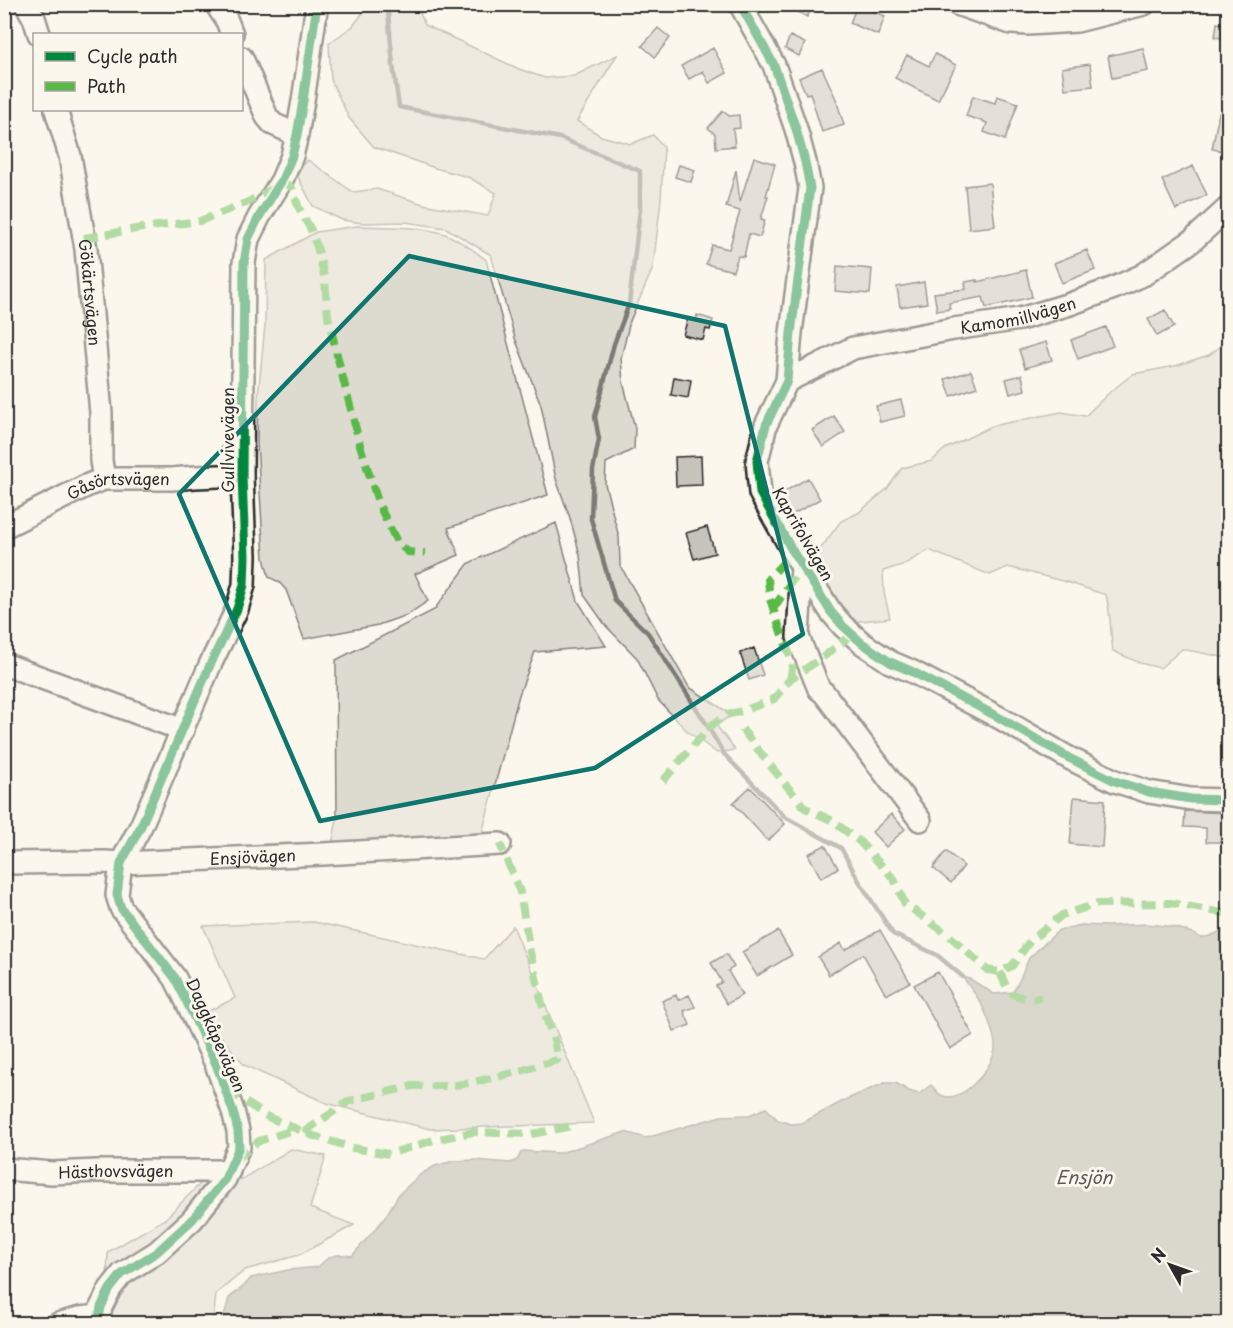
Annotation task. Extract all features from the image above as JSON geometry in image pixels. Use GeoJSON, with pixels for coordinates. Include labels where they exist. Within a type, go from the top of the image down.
{"type":"FeatureCollection","features":[{"type":"Feature","properties":{"kind":"street"},"geometry":{"type":"LineString","coordinates":[[26,4],[39,33]]}},
{"type":"Feature","properties":{"kind":"street"},"geometry":{"type":"LineString","coordinates":[[216,4],[232,33]]}},
{"type":"Feature","properties":{"kind":"street","name":"Gullvivevägen"},"geometry":{"type":"LineString","coordinates":[[121,863],[141,826],[210,665],[237,609],[244,585],[242,475],[244,262],[248,239],[282,180],[292,156],[316,4]]}},
{"type":"Feature","properties":{"kind":"street","name":"Kaprifolvägen"},"geometry":{"type":"LineString","coordinates":[[740,4],[774,65],[796,129],[810,188],[787,381],[766,425],[757,461],[760,493],[802,566],[831,612],[843,626],[862,643],[890,662],[1000,718],[1069,758],[1115,781],[1149,792],[1191,799],[1228,800]]}},
{"type":"Feature","properties":{"kind":"street"},"geometry":{"type":"LineString","coordinates":[[957,4],[1011,23],[1028,24],[1077,21],[1144,4]]}},
{"type":"Feature","properties":{"kind":"street"},"geometry":{"type":"LineString","coordinates":[[243,60],[267,117],[273,124],[297,135]]}},
{"type":"Feature","properties":{"kind":"street","name":"Gökärtsvägen"},"geometry":{"type":"LineString","coordinates":[[56,111],[70,156],[86,249],[101,413],[100,461],[104,479]]}},
{"type":"Feature","properties":{"kind":"street","name":"Kamomillvägen"},"geometry":{"type":"LineString","coordinates":[[787,381],[853,348],[1020,319],[1114,288],[1143,275],[1183,248],[1228,208]]}},
{"type":"Feature","properties":{"kind":"street","name":"Gåsörtsvägen"},"geometry":{"type":"LineString","coordinates":[[4,527],[104,479],[172,479],[242,475]]}},
{"type":"Feature","properties":{"kind":"street","name":"Kaprifolvägen"},"geometry":{"type":"LineString","coordinates":[[802,566],[798,637],[819,689],[920,820]]}},
{"type":"Feature","properties":{"kind":"street"},"geometry":{"type":"LineString","coordinates":[[4,664],[183,730]]}},
{"type":"Feature","properties":{"kind":"street","name":"Ensjövägen"},"geometry":{"type":"LineString","coordinates":[[4,863],[121,863],[500,844]]}},
{"type":"Feature","properties":{"kind":"street","name":"Daggkåpevägen"},"geometry":{"type":"LineString","coordinates":[[58,1323],[81,1318],[99,1320],[101,1306],[122,1274],[157,1252],[192,1220],[217,1190],[229,1171],[239,1147],[233,1111],[216,1064],[175,978],[121,908],[117,895],[121,863]]}},
{"type":"Feature","properties":{"kind":"street","name":"Hästhovsvägen"},"geometry":{"type":"LineString","coordinates":[[4,1169],[52,1173],[229,1171]]}},
{"type":"Feature","properties":{"kind":"highlighted area"},"geometry":{"type":"Polygon","coordinates":[[[409,256],[725,326],[803,634],[595,768],[320,821],[179,494],[409,256]]]}},
{"type":"Feature","properties":{"kind":"shaded area"},"geometry":{"type":"Polygon","coordinates":[[[364,5],[417,5],[425,25],[519,69],[545,78],[574,76],[617,55],[577,121],[601,136],[631,144],[653,135],[664,147],[653,268],[630,321],[621,358],[623,382],[635,428],[634,449],[606,463],[605,484],[619,537],[620,565],[689,687],[732,715],[716,725],[735,750],[717,753],[687,731],[658,700],[637,658],[606,626],[584,595],[580,555],[556,479],[541,405],[515,338],[491,255],[446,228],[405,222],[362,223],[342,220],[313,206],[296,173],[308,160],[353,192],[377,189],[423,204],[488,216],[496,193],[468,177],[374,147],[349,118],[331,80],[329,43],[353,26],[365,10],[364,5]]]}},
{"type":"Feature","properties":{"kind":"shaded area"},"geometry":{"type":"Polygon","coordinates":[[[357,226],[410,228],[442,233],[452,237],[486,260],[548,495],[448,528],[459,555],[415,574],[428,601],[407,615],[378,625],[304,639],[286,590],[279,582],[269,577],[264,558],[257,443],[258,397],[265,325],[266,260],[316,232],[357,226]]]}},
{"type":"Feature","properties":{"kind":"shaded area"},"geometry":{"type":"Polygon","coordinates":[[[1228,340],[1228,658],[1182,649],[1160,668],[1140,663],[1113,651],[1106,595],[1008,567],[990,575],[929,550],[905,564],[883,571],[884,593],[890,618],[851,622],[812,560],[841,521],[858,513],[887,489],[902,468],[932,461],[945,449],[992,426],[1061,412],[1085,416],[1133,374],[1175,366],[1209,355],[1228,340]]]}},
{"type":"Feature","properties":{"kind":"shaded area"},"geometry":{"type":"Polygon","coordinates":[[[556,523],[578,601],[606,646],[535,652],[519,695],[481,837],[332,845],[337,819],[336,660],[434,610],[469,563],[556,523]]]}},
{"type":"Feature","properties":{"kind":"shaded area"},"geometry":{"type":"Polygon","coordinates":[[[314,922],[484,959],[513,926],[594,1123],[430,1129],[326,1103],[244,1065],[203,1014],[235,998],[203,926],[314,922]]]}},
{"type":"Feature","properties":{"kind":"shaded area"},"geometry":{"type":"Polygon","coordinates":[[[291,1149],[326,1156],[310,1208],[354,1225],[299,1255],[245,1270],[216,1294],[213,1323],[105,1324],[108,1252],[165,1219],[202,1182],[242,1179],[291,1149]]]}},
{"type":"Feature","properties":{"kind":"water","name":"Ensjön"},"geometry":{"type":"Polygon","coordinates":[[[1147,924],[1182,929],[1201,938],[1228,928],[1228,1323],[222,1323],[229,1298],[251,1278],[288,1270],[318,1267],[329,1257],[337,1255],[352,1256],[384,1219],[399,1194],[421,1174],[435,1166],[453,1161],[475,1160],[510,1163],[517,1160],[522,1151],[560,1153],[625,1132],[646,1138],[721,1116],[749,1115],[766,1108],[778,1120],[791,1124],[802,1123],[845,1100],[884,1083],[896,1083],[919,1094],[931,1085],[941,1095],[949,1097],[958,1095],[967,1090],[983,1074],[995,1048],[992,1031],[984,1010],[963,977],[994,994],[1013,992],[1029,958],[1059,930],[1081,925],[1147,924]]]}},
{"type":"Feature","properties":{"kind":"building"},"geometry":{"type":"Polygon","coordinates":[[[784,4],[814,4],[807,17],[784,4]]]}},
{"type":"Feature","properties":{"kind":"building"},"geometry":{"type":"Polygon","coordinates":[[[857,5],[885,16],[878,35],[850,23],[857,5]]]}},
{"type":"Feature","properties":{"kind":"building"},"geometry":{"type":"Polygon","coordinates":[[[1217,23],[1228,25],[1228,39],[1215,37],[1217,23]]]}},
{"type":"Feature","properties":{"kind":"building"},"geometry":{"type":"Polygon","coordinates":[[[658,28],[670,38],[655,57],[642,46],[658,28]]]}},
{"type":"Feature","properties":{"kind":"building"},"geometry":{"type":"Polygon","coordinates":[[[790,36],[805,43],[799,56],[785,49],[790,36]]]}},
{"type":"Feature","properties":{"kind":"building"},"geometry":{"type":"Polygon","coordinates":[[[713,48],[727,73],[709,83],[703,71],[689,79],[681,66],[713,48]]]}},
{"type":"Feature","properties":{"kind":"building"},"geometry":{"type":"Polygon","coordinates":[[[1143,48],[1148,71],[1112,78],[1108,56],[1143,48]]]}},
{"type":"Feature","properties":{"kind":"building"},"geometry":{"type":"Polygon","coordinates":[[[935,54],[956,65],[938,100],[895,78],[907,55],[929,66],[935,54]]]}},
{"type":"Feature","properties":{"kind":"building"},"geometry":{"type":"Polygon","coordinates":[[[1090,64],[1093,86],[1065,89],[1062,68],[1090,64]]]}},
{"type":"Feature","properties":{"kind":"building"},"geometry":{"type":"Polygon","coordinates":[[[822,68],[836,99],[844,125],[822,132],[810,93],[806,94],[799,78],[822,68]]]}},
{"type":"Feature","properties":{"kind":"building"},"geometry":{"type":"Polygon","coordinates":[[[973,96],[995,103],[997,96],[1018,103],[1005,140],[984,132],[987,123],[966,116],[973,96]]]}},
{"type":"Feature","properties":{"kind":"building"},"geometry":{"type":"Polygon","coordinates":[[[723,111],[729,116],[739,115],[740,128],[733,129],[735,146],[716,148],[715,134],[708,128],[723,111]]]}},
{"type":"Feature","properties":{"kind":"building"},"geometry":{"type":"Polygon","coordinates":[[[1219,113],[1228,115],[1228,152],[1212,149],[1219,113]]]}},
{"type":"Feature","properties":{"kind":"building"},"geometry":{"type":"Polygon","coordinates":[[[754,157],[775,164],[761,219],[765,220],[760,237],[749,234],[744,257],[738,256],[733,271],[706,264],[712,245],[729,249],[740,211],[726,207],[736,170],[740,202],[754,157]]]}},
{"type":"Feature","properties":{"kind":"building"},"geometry":{"type":"Polygon","coordinates":[[[679,165],[695,170],[691,182],[675,177],[679,165]]]}},
{"type":"Feature","properties":{"kind":"building"},"geometry":{"type":"Polygon","coordinates":[[[1193,166],[1207,195],[1176,210],[1162,180],[1193,166]]]}},
{"type":"Feature","properties":{"kind":"building"},"geometry":{"type":"Polygon","coordinates":[[[990,183],[995,226],[969,229],[965,186],[990,183]]]}},
{"type":"Feature","properties":{"kind":"building"},"geometry":{"type":"Polygon","coordinates":[[[1087,250],[1095,270],[1062,283],[1054,263],[1087,250]]]}},
{"type":"Feature","properties":{"kind":"building"},"geometry":{"type":"Polygon","coordinates":[[[837,266],[872,269],[870,294],[835,291],[837,266]]]}},
{"type":"Feature","properties":{"kind":"building"},"geometry":{"type":"Polygon","coordinates":[[[1026,270],[1032,297],[986,308],[983,297],[949,303],[950,309],[937,311],[934,293],[966,289],[965,282],[977,280],[977,282],[1026,270]]]}},
{"type":"Feature","properties":{"kind":"building"},"geometry":{"type":"Polygon","coordinates":[[[924,282],[927,303],[900,307],[897,287],[924,282]]]}},
{"type":"Feature","properties":{"kind":"building"},"geometry":{"type":"Polygon","coordinates":[[[1165,310],[1174,327],[1157,336],[1148,319],[1165,310]]]}},
{"type":"Feature","properties":{"kind":"building"},"geometry":{"type":"Polygon","coordinates":[[[697,315],[713,320],[710,330],[706,329],[703,340],[683,335],[688,318],[696,320],[697,315]]]}},
{"type":"Feature","properties":{"kind":"building"},"geometry":{"type":"Polygon","coordinates":[[[1106,327],[1113,346],[1078,359],[1071,340],[1106,327]]]}},
{"type":"Feature","properties":{"kind":"building"},"geometry":{"type":"Polygon","coordinates":[[[1046,342],[1052,360],[1025,368],[1019,350],[1046,342]]]}},
{"type":"Feature","properties":{"kind":"building"},"geometry":{"type":"Polygon","coordinates":[[[971,371],[977,387],[951,396],[945,379],[971,371]]]}},
{"type":"Feature","properties":{"kind":"building"},"geometry":{"type":"Polygon","coordinates":[[[1022,375],[1025,390],[1010,394],[1006,379],[1022,375]]]}},
{"type":"Feature","properties":{"kind":"building"},"geometry":{"type":"Polygon","coordinates":[[[674,377],[691,380],[688,398],[671,395],[674,377]]]}},
{"type":"Feature","properties":{"kind":"building"},"geometry":{"type":"Polygon","coordinates":[[[901,400],[905,416],[880,422],[876,406],[901,400]]]}},
{"type":"Feature","properties":{"kind":"building"},"geometry":{"type":"Polygon","coordinates":[[[834,416],[845,432],[823,447],[812,430],[834,416]]]}},
{"type":"Feature","properties":{"kind":"building"},"geometry":{"type":"Polygon","coordinates":[[[701,456],[702,485],[676,486],[675,457],[701,456]]]}},
{"type":"Feature","properties":{"kind":"building"},"geometry":{"type":"Polygon","coordinates":[[[808,478],[820,499],[792,515],[780,494],[808,478]]]}},
{"type":"Feature","properties":{"kind":"building"},"geometry":{"type":"Polygon","coordinates":[[[707,527],[715,553],[694,559],[686,533],[707,527]]]}},
{"type":"Feature","properties":{"kind":"building"},"geometry":{"type":"Polygon","coordinates":[[[754,648],[763,675],[749,680],[740,653],[754,648]]]}},
{"type":"Feature","properties":{"kind":"building"},"geometry":{"type":"Polygon","coordinates":[[[750,787],[785,824],[768,841],[733,803],[750,787]]]}},
{"type":"Feature","properties":{"kind":"building"},"geometry":{"type":"Polygon","coordinates":[[[1074,797],[1105,800],[1102,847],[1070,844],[1074,797]]]}},
{"type":"Feature","properties":{"kind":"building"},"geometry":{"type":"Polygon","coordinates":[[[1185,811],[1228,813],[1228,842],[1206,842],[1206,828],[1184,827],[1185,811]]]}},
{"type":"Feature","properties":{"kind":"building"},"geometry":{"type":"Polygon","coordinates":[[[891,814],[905,829],[886,847],[872,832],[891,814]]]}},
{"type":"Feature","properties":{"kind":"building"},"geometry":{"type":"Polygon","coordinates":[[[825,845],[838,868],[821,878],[808,854],[825,845]]]}},
{"type":"Feature","properties":{"kind":"building"},"geometry":{"type":"Polygon","coordinates":[[[946,851],[964,866],[951,883],[933,868],[946,851]]]}},
{"type":"Feature","properties":{"kind":"building"},"geometry":{"type":"Polygon","coordinates":[[[880,930],[910,982],[886,995],[863,954],[829,975],[818,957],[841,943],[845,950],[880,930]]]}},
{"type":"Feature","properties":{"kind":"building"},"geometry":{"type":"Polygon","coordinates":[[[778,931],[792,955],[757,976],[742,952],[778,931]]]}},
{"type":"Feature","properties":{"kind":"building"},"geometry":{"type":"Polygon","coordinates":[[[726,954],[734,967],[728,971],[742,995],[727,1004],[716,986],[722,982],[711,963],[726,954]]]}},
{"type":"Feature","properties":{"kind":"building"},"geometry":{"type":"Polygon","coordinates":[[[938,972],[973,1035],[950,1049],[914,985],[938,972]]]}},
{"type":"Feature","properties":{"kind":"building"},"geometry":{"type":"Polygon","coordinates":[[[676,995],[678,1000],[689,995],[695,1007],[684,1011],[690,1025],[674,1031],[662,1001],[676,995]]]}},
{"type":"Feature","properties":{"kind":"waterway"},"geometry":{"type":"LineString","coordinates":[[385,4],[388,12],[399,107],[560,138],[640,171],[640,209],[629,304],[614,344],[595,417],[599,439],[593,470],[591,519],[615,601],[648,633],[724,754],[785,817],[841,848],[893,934],[937,955],[963,977]]}},
{"type":"Feature","properties":{"kind":"marked path"},"geometry":{"type":"LineString","coordinates":[[282,180],[292,188],[318,250],[335,347],[360,445],[379,505],[397,542],[408,552],[425,553]]}},
{"type":"Feature","properties":{"kind":"marked path"},"geometry":{"type":"LineString","coordinates":[[84,238],[200,221],[248,202],[276,187]]}},
{"type":"Feature","properties":{"kind":"marked path"},"geometry":{"type":"LineString","coordinates":[[790,679],[793,664],[770,599],[768,579],[793,552]]}},
{"type":"Feature","properties":{"kind":"marked path"},"geometry":{"type":"LineString","coordinates":[[773,609],[802,566]]}},
{"type":"Feature","properties":{"kind":"marked path"},"geometry":{"type":"LineString","coordinates":[[663,781],[710,726],[727,715],[774,699],[790,679],[822,658],[852,634]]}},
{"type":"Feature","properties":{"kind":"marked path"},"geometry":{"type":"LineString","coordinates":[[742,729],[805,808],[831,820],[859,841],[894,879],[905,904],[950,936],[987,970],[1000,972],[1012,966],[1030,941],[1062,915],[1097,904],[1171,903],[1228,914]]}},
{"type":"Feature","properties":{"kind":"marked path"},"geometry":{"type":"LineString","coordinates":[[304,1132],[349,1101],[413,1086],[450,1086],[474,1082],[557,1060],[555,1043],[544,1012],[530,952],[520,892],[500,844]]}},
{"type":"Feature","properties":{"kind":"marked path"},"geometry":{"type":"LineString","coordinates":[[1000,972],[1007,987],[1014,995],[1041,998]]}},
{"type":"Feature","properties":{"kind":"marked path"},"geometry":{"type":"LineString","coordinates":[[227,1090],[268,1117],[314,1136],[353,1148],[389,1154],[434,1140],[473,1132],[532,1134],[577,1125]]}},
{"type":"Feature","properties":{"kind":"marked path"},"geometry":{"type":"LineString","coordinates":[[236,1159],[259,1141],[296,1129]]}},
{"type":"Feature","properties":{"kind":"cycle path"},"geometry":{"type":"LineString","coordinates":[[98,1324],[101,1307],[110,1289],[122,1274],[157,1252],[192,1220],[225,1179],[239,1147],[233,1111],[216,1064],[184,996],[175,978],[121,908],[117,895],[121,863],[141,826],[210,665],[237,609],[244,585],[242,475],[244,263],[248,239],[282,180],[292,156],[303,101],[317,4]]}},
{"type":"Feature","properties":{"kind":"cycle path"},"geometry":{"type":"LineString","coordinates":[[740,4],[774,65],[796,129],[810,188],[787,381],[766,425],[757,461],[760,493],[793,552],[831,612],[843,626],[862,643],[890,662],[1000,718],[1069,758],[1115,781],[1149,792],[1191,799],[1228,800]]}}]}
